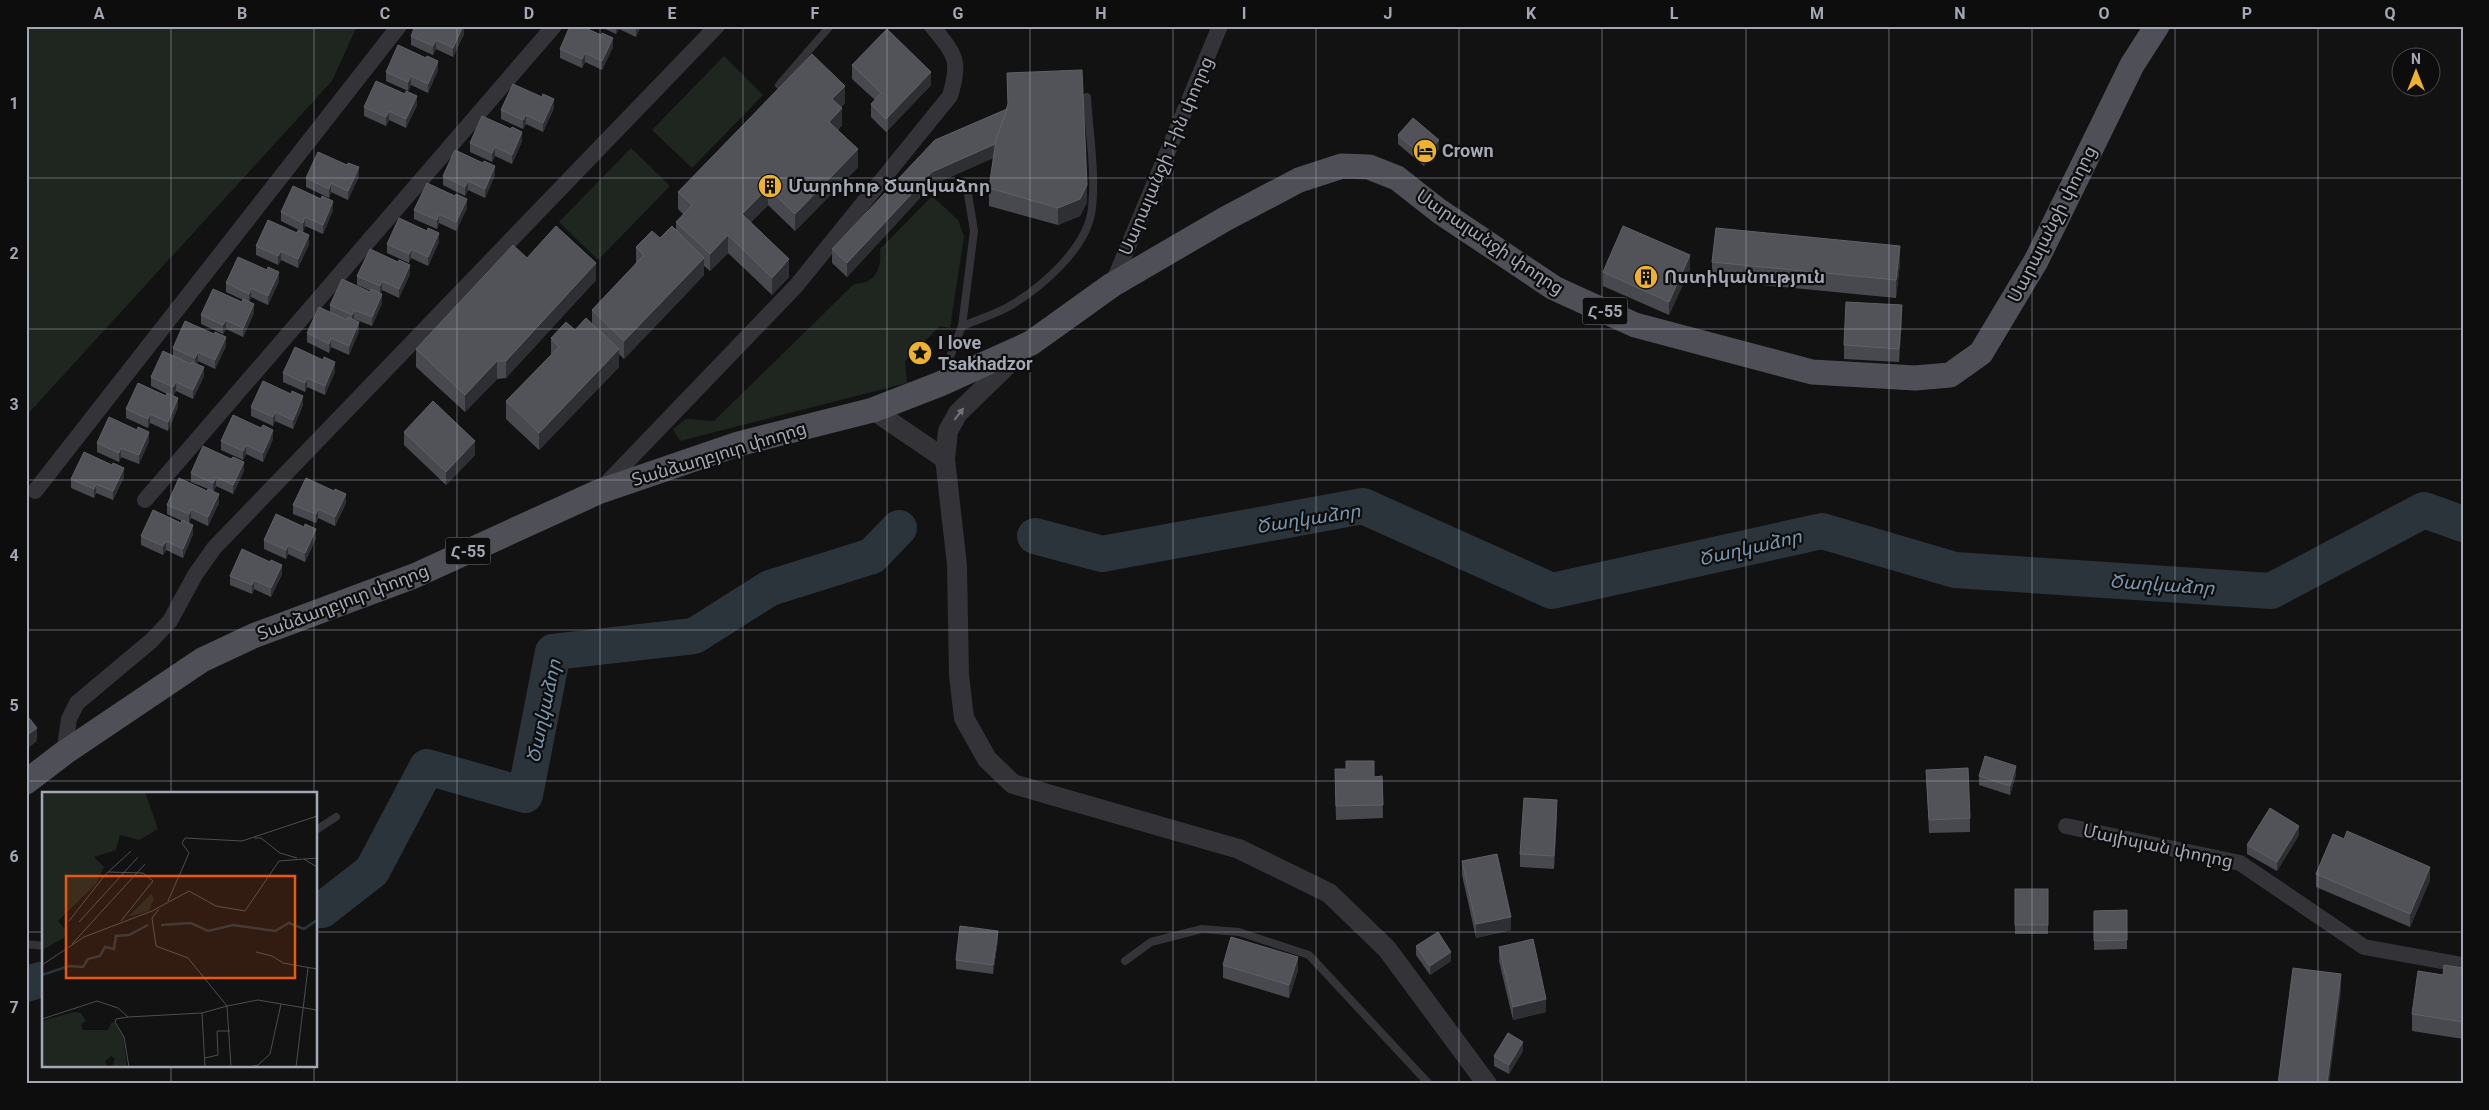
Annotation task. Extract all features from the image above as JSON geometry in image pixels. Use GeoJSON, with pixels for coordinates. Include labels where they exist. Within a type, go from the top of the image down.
{"type":"FeatureCollection","features":[{"type":"Feature","properties":{"kind":"main road","name":"Սարալանջի փողոց"},"geometry":{"type":"LineString","coordinates":[[940,384],[1031,343],[1112,285],[1224,219],[1300,180],[1342,166],[1369,167],[1397,178],[1439,211],[1554,288],[1635,326],[1812,372],[1915,378],[1950,375],[1981,353],[2036,261],[2132,65],[2157,26]]}},
{"type":"Feature","properties":{"kind":"main road","name":"Տանձաղբյուր փողոց"},"geometry":{"type":"LineString","coordinates":[[26,782],[64,753],[202,660],[253,636],[414,576],[598,492],[738,444],[873,410],[940,384]]}},
{"type":"Feature","properties":{"kind":"street"},"geometry":{"type":"LineString","coordinates":[[35,491],[399,26]]}},
{"type":"Feature","properties":{"kind":"street"},"geometry":{"type":"LineString","coordinates":[[145,500],[554,26]]}},
{"type":"Feature","properties":{"kind":"street"},"geometry":{"type":"LineString","coordinates":[[64,753],[69,718],[77,703],[151,641],[170,621],[195,575],[214,548],[717,26]]}},
{"type":"Feature","properties":{"kind":"street"},"geometry":{"type":"LineString","coordinates":[[598,492],[796,286],[950,96],[957,74],[954,53],[932,26]]}},
{"type":"Feature","properties":{"kind":"street","name":"Սարալանջի 1-ին փողոց"},"geometry":{"type":"LineString","coordinates":[[1112,285],[1220,26]]}},
{"type":"Feature","properties":{"kind":"street"},"geometry":{"type":"LineString","coordinates":[[1031,343],[958,413],[948,431],[945,459],[957,565],[959,675],[964,718],[987,759],[1013,784],[1239,849],[1329,893],[1387,949],[1487,1084]]}},
{"type":"Feature","properties":{"kind":"street"},"geometry":{"type":"LineString","coordinates":[[873,410],[945,459]]}},
{"type":"Feature","properties":{"kind":"street","name":"Մայիսյան փողոց"},"geometry":{"type":"LineString","coordinates":[[2066,826],[2240,863],[2364,947],[2463,965]]}},
{"type":"Feature","properties":{"kind":"lane"},"geometry":{"type":"LineString","coordinates":[[779,85],[830,26]]}},
{"type":"Feature","properties":{"kind":"lane"},"geometry":{"type":"LineString","coordinates":[[962,326],[1006,308],[1036,289],[1056,270],[1081,240],[1092,210],[1087,97]]}},
{"type":"Feature","properties":{"kind":"lane"},"geometry":{"type":"LineString","coordinates":[[940,384],[962,326],[974,231],[968,194]]}},
{"type":"Feature","properties":{"kind":"lane"},"geometry":{"type":"LineString","coordinates":[[318,829],[336,817]]}},
{"type":"Feature","properties":{"kind":"lane"},"geometry":{"type":"LineString","coordinates":[[1125,961],[1151,942],[1202,929],[1239,932],[1309,955],[1429,1084]]}},
{"type":"Feature","properties":{"kind":"lane"},"geometry":{"type":"LineString","coordinates":[[26,944],[42,946]]}},
{"type":"Feature","properties":{"kind":"shaded area"},"geometry":{"type":"Polygon","coordinates":[[[26,26],[357,26],[332,81],[26,416],[26,26]]]}},
{"type":"Feature","properties":{"kind":"shaded area"},"geometry":{"type":"Polygon","coordinates":[[[724,56],[763,95],[692,168],[652,130],[724,56]]]}},
{"type":"Feature","properties":{"kind":"shaded area"},"geometry":{"type":"Polygon","coordinates":[[[631,148],[670,186],[598,260],[559,222],[631,148]]]}},
{"type":"Feature","properties":{"kind":"shaded area"},"geometry":{"type":"Polygon","coordinates":[[[932,196],[958,220],[964,236],[950,328],[940,326],[905,361],[907,383],[680,441],[673,429],[686,419],[714,421],[854,284],[872,278],[876,274],[880,263],[880,249],[932,196]]]}},
{"type":"Feature","properties":{"kind":"building"},"geometry":{"type":"Polygon","coordinates":[[[415,26],[463,26],[453,48],[436,40],[433,46],[411,36],[415,26]]]}},
{"type":"Feature","properties":{"kind":"building"},"geometry":{"type":"Polygon","coordinates":[[[570,26],[581,26],[613,38],[602,61],[585,53],[582,59],[560,49],[570,26]]]}},
{"type":"Feature","properties":{"kind":"building"},"geometry":{"type":"Polygon","coordinates":[[[887,29],[931,72],[886,119],[871,104],[881,93],[852,65],[887,29]]]}},
{"type":"Feature","properties":{"kind":"building"},"geometry":{"type":"Polygon","coordinates":[[[398,45],[426,58],[427,56],[438,61],[428,84],[411,76],[408,82],[386,72],[398,45]]]}},
{"type":"Feature","properties":{"kind":"building","name":"Մարրիոթ Ծաղկաձոր"},"geometry":{"type":"Polygon","coordinates":[[[812,54],[845,86],[832,99],[842,108],[829,122],[858,149],[795,214],[768,188],[742,214],[789,259],[772,278],[728,235],[710,254],[676,222],[692,205],[678,192],[812,54]]]}},
{"type":"Feature","properties":{"kind":"building"},"geometry":{"type":"Polygon","coordinates":[[[1082,70],[1087,185],[1080,199],[1058,208],[989,188],[996,140],[1008,104],[1007,73],[1082,70]]]}},
{"type":"Feature","properties":{"kind":"building"},"geometry":{"type":"Polygon","coordinates":[[[376,81],[405,94],[406,91],[417,96],[406,119],[389,111],[386,117],[364,107],[376,81]]]}},
{"type":"Feature","properties":{"kind":"building"},"geometry":{"type":"Polygon","coordinates":[[[513,84],[542,97],[543,94],[554,99],[543,123],[526,115],[523,120],[501,110],[513,84]]]}},
{"type":"Feature","properties":{"kind":"building"},"geometry":{"type":"Polygon","coordinates":[[[1007,109],[995,144],[932,172],[847,263],[832,249],[935,140],[1007,109]]]}},
{"type":"Feature","properties":{"kind":"building"},"geometry":{"type":"Polygon","coordinates":[[[482,116],[522,132],[512,155],[495,147],[492,153],[470,143],[482,116]]]}},
{"type":"Feature","properties":{"kind":"building"},"geometry":{"type":"Polygon","coordinates":[[[1413,118],[1439,140],[1424,157],[1398,135],[1413,118]]]}},
{"type":"Feature","properties":{"kind":"building"},"geometry":{"type":"Polygon","coordinates":[[[455,150],[483,163],[484,161],[495,166],[485,189],[468,181],[465,187],[443,176],[455,150]]]}},
{"type":"Feature","properties":{"kind":"building"},"geometry":{"type":"Polygon","coordinates":[[[318,152],[347,165],[348,163],[359,167],[348,191],[331,183],[329,189],[306,178],[318,152]]]}},
{"type":"Feature","properties":{"kind":"building"},"geometry":{"type":"Polygon","coordinates":[[[427,183],[455,196],[456,194],[467,199],[456,222],[439,214],[437,220],[414,210],[427,183]]]}},
{"type":"Feature","properties":{"kind":"building"},"geometry":{"type":"Polygon","coordinates":[[[293,186],[321,199],[322,196],[333,201],[323,225],[305,217],[303,223],[281,212],[293,186]]]}},
{"type":"Feature","properties":{"kind":"building"},"geometry":{"type":"Polygon","coordinates":[[[399,218],[427,231],[428,228],[439,233],[428,257],[411,249],[409,254],[387,244],[399,218]]]}},
{"type":"Feature","properties":{"kind":"building"},"geometry":{"type":"Polygon","coordinates":[[[268,220],[297,233],[298,230],[309,235],[298,259],[281,251],[278,256],[256,246],[268,220]]]}},
{"type":"Feature","properties":{"kind":"building"},"geometry":{"type":"Polygon","coordinates":[[[556,226],[596,263],[506,361],[497,361],[465,395],[416,349],[513,245],[527,258],[556,226]]]}},
{"type":"Feature","properties":{"kind":"building"},"geometry":{"type":"Polygon","coordinates":[[[672,226],[704,258],[624,341],[592,310],[644,255],[636,247],[652,231],[660,238],[672,226]]]}},
{"type":"Feature","properties":{"kind":"building","name":"Ոստիկանություն"},"geometry":{"type":"Polygon","coordinates":[[[1623,226],[1690,255],[1669,302],[1603,272],[1623,226]]]}},
{"type":"Feature","properties":{"kind":"building"},"geometry":{"type":"Polygon","coordinates":[[[1716,228],[1900,246],[1896,280],[1712,262],[1716,228]]]}},
{"type":"Feature","properties":{"kind":"building"},"geometry":{"type":"Polygon","coordinates":[[[370,249],[398,262],[399,260],[410,265],[399,289],[382,281],[380,286],[357,276],[370,249]]]}},
{"type":"Feature","properties":{"kind":"building"},"geometry":{"type":"Polygon","coordinates":[[[238,257],[267,270],[268,267],[279,272],[268,296],[251,288],[249,294],[226,283],[238,257]]]}},
{"type":"Feature","properties":{"kind":"building"},"geometry":{"type":"Polygon","coordinates":[[[342,279],[370,292],[371,289],[382,294],[372,317],[354,310],[352,315],[330,305],[342,279]]]}},
{"type":"Feature","properties":{"kind":"building"},"geometry":{"type":"Polygon","coordinates":[[[213,289],[242,302],[243,299],[254,304],[243,328],[226,320],[223,325],[201,315],[213,289]]]}},
{"type":"Feature","properties":{"kind":"building"},"geometry":{"type":"Polygon","coordinates":[[[1846,302],[1902,305],[1899,349],[1844,345],[1846,302]]]}},
{"type":"Feature","properties":{"kind":"building"},"geometry":{"type":"Polygon","coordinates":[[[319,307],[347,320],[348,317],[359,322],[349,346],[331,338],[329,344],[307,333],[319,307]]]}},
{"type":"Feature","properties":{"kind":"building"},"geometry":{"type":"Polygon","coordinates":[[[586,318],[619,349],[539,433],[506,401],[559,347],[551,338],[566,322],[575,330],[586,318]]]}},
{"type":"Feature","properties":{"kind":"building"},"geometry":{"type":"Polygon","coordinates":[[[185,321],[214,334],[215,332],[226,337],[215,360],[198,352],[195,358],[173,348],[185,321]]]}},
{"type":"Feature","properties":{"kind":"building"},"geometry":{"type":"Polygon","coordinates":[[[295,347],[323,360],[324,357],[335,362],[325,386],[307,378],[305,383],[283,373],[295,347]]]}},
{"type":"Feature","properties":{"kind":"building"},"geometry":{"type":"Polygon","coordinates":[[[163,351],[191,364],[192,362],[204,367],[193,390],[176,382],[173,387],[151,377],[163,351]]]}},
{"type":"Feature","properties":{"kind":"building"},"geometry":{"type":"Polygon","coordinates":[[[263,381],[291,394],[292,391],[303,396],[293,420],[275,412],[273,417],[251,407],[263,381]]]}},
{"type":"Feature","properties":{"kind":"building"},"geometry":{"type":"Polygon","coordinates":[[[138,383],[166,396],[167,393],[178,398],[168,422],[150,414],[148,419],[126,409],[138,383]]]}},
{"type":"Feature","properties":{"kind":"building"},"geometry":{"type":"Polygon","coordinates":[[[433,401],[475,441],[446,472],[404,432],[433,401]]]}},
{"type":"Feature","properties":{"kind":"building"},"geometry":{"type":"Polygon","coordinates":[[[233,415],[261,428],[263,425],[273,430],[263,453],[246,445],[243,451],[221,441],[233,415]]]}},
{"type":"Feature","properties":{"kind":"building"},"geometry":{"type":"Polygon","coordinates":[[[109,417],[137,430],[138,427],[149,432],[139,455],[121,448],[119,453],[97,443],[109,417]]]}},
{"type":"Feature","properties":{"kind":"building"},"geometry":{"type":"Polygon","coordinates":[[[203,446],[231,459],[233,457],[244,462],[233,485],[216,477],[213,483],[191,473],[203,446]]]}},
{"type":"Feature","properties":{"kind":"building"},"geometry":{"type":"Polygon","coordinates":[[[84,452],[112,465],[113,463],[124,468],[113,491],[96,484],[94,489],[71,479],[84,452]]]}},
{"type":"Feature","properties":{"kind":"building"},"geometry":{"type":"Polygon","coordinates":[[[179,478],[207,491],[208,489],[219,494],[208,517],[191,509],[189,514],[167,505],[179,478]]]}},
{"type":"Feature","properties":{"kind":"building"},"geometry":{"type":"Polygon","coordinates":[[[306,478],[334,491],[335,489],[346,494],[335,517],[318,509],[316,514],[293,505],[306,478]]]}},
{"type":"Feature","properties":{"kind":"building"},"geometry":{"type":"Polygon","coordinates":[[[153,510],[181,523],[182,520],[193,525],[183,549],[166,541],[163,546],[141,536],[153,510]]]}},
{"type":"Feature","properties":{"kind":"building"},"geometry":{"type":"Polygon","coordinates":[[[276,514],[304,527],[305,524],[316,529],[305,553],[288,545],[286,550],[264,540],[276,514]]]}},
{"type":"Feature","properties":{"kind":"building"},"geometry":{"type":"Polygon","coordinates":[[[242,549],[270,562],[271,560],[282,565],[271,588],[254,580],[252,585],[230,576],[242,549]]]}},
{"type":"Feature","properties":{"kind":"building"},"geometry":{"type":"Polygon","coordinates":[[[26,714],[37,728],[26,736],[26,714]]]}},
{"type":"Feature","properties":{"kind":"building"},"geometry":{"type":"Polygon","coordinates":[[[1985,756],[2016,766],[2010,786],[1979,776],[1985,756]]]}},
{"type":"Feature","properties":{"kind":"building"},"geometry":{"type":"Polygon","coordinates":[[[1346,761],[1374,761],[1374,777],[1382,776],[1383,805],[1336,806],[1335,769],[1346,769],[1346,761]]]}},
{"type":"Feature","properties":{"kind":"building"},"geometry":{"type":"Polygon","coordinates":[[[1968,768],[1970,818],[1929,820],[1926,770],[1968,768]]]}},
{"type":"Feature","properties":{"kind":"building"},"geometry":{"type":"Polygon","coordinates":[[[1524,798],[1557,800],[1554,856],[1520,854],[1524,798]]]}},
{"type":"Feature","properties":{"kind":"building"},"geometry":{"type":"Polygon","coordinates":[[[2270,808],[2299,826],[2277,862],[2247,845],[2270,808]]]}},
{"type":"Feature","properties":{"kind":"building"},"geometry":{"type":"Polygon","coordinates":[[[2347,831],[2430,867],[2410,914],[2316,874],[2333,834],[2344,839],[2347,831]]]}},
{"type":"Feature","properties":{"kind":"building"},"geometry":{"type":"Polygon","coordinates":[[[1497,854],[1511,917],[1476,924],[1462,861],[1497,854]]]}},
{"type":"Feature","properties":{"kind":"building"},"geometry":{"type":"Polygon","coordinates":[[[2015,889],[2048,889],[2048,925],[2015,925],[2015,889]]]}},
{"type":"Feature","properties":{"kind":"building"},"geometry":{"type":"Polygon","coordinates":[[[2127,910],[2127,940],[2094,941],[2094,911],[2127,910]]]}},
{"type":"Feature","properties":{"kind":"building"},"geometry":{"type":"Polygon","coordinates":[[[960,926],[998,931],[993,965],[956,960],[960,926]]]}},
{"type":"Feature","properties":{"kind":"building"},"geometry":{"type":"Polygon","coordinates":[[[1438,932],[1451,952],[1430,966],[1416,946],[1438,932]]]}},
{"type":"Feature","properties":{"kind":"building"},"geometry":{"type":"Polygon","coordinates":[[[1231,937],[1298,957],[1289,985],[1223,965],[1231,937]]]}},
{"type":"Feature","properties":{"kind":"building"},"geometry":{"type":"Polygon","coordinates":[[[1533,939],[1546,999],[1513,1007],[1499,947],[1533,939]]]}},
{"type":"Feature","properties":{"kind":"building"},"geometry":{"type":"Polygon","coordinates":[[[2444,965],[2463,968],[2463,1022],[2412,1014],[2418,971],[2443,975],[2444,965]]]}},
{"type":"Feature","properties":{"kind":"building"},"geometry":{"type":"Polygon","coordinates":[[[2293,968],[2341,974],[2327,1084],[2278,1084],[2293,968]]]}},
{"type":"Feature","properties":{"kind":"building"},"geometry":{"type":"Polygon","coordinates":[[[1508,1033],[1523,1042],[1509,1065],[1494,1056],[1508,1033]]]}},
{"type":"Feature","properties":{"kind":"waterway","name":"Ծաղկաձոր"},"geometry":{"type":"LineString","coordinates":[[1035,536],[1102,554],[1363,506],[1552,591],[1822,531],[1955,570],[2271,591],[2424,510],[2463,524]]}},
{"type":"Feature","properties":{"kind":"waterway","name":"Ծաղկաձոր"},"geometry":{"type":"LineString","coordinates":[[318,910],[322,910],[372,871],[427,767],[525,795],[553,652],[694,636],[770,588],[872,556],[899,528]]}},
{"type":"Feature","properties":{"kind":"waterway","name":"Ծաղկաձոր"},"geometry":{"type":"LineString","coordinates":[[26,984],[42,980]]}},
{"type":"Feature","properties":{"kind":"place","name":"Crown"},"geometry":{"type":"Point","coordinates":[1425,151]}},
{"type":"Feature","properties":{"kind":"place","name":"Մարրիոթ Ծաղկաձոր"},"geometry":{"type":"Point","coordinates":[770,186]}},
{"type":"Feature","properties":{"kind":"place","name":"Ոստիկանություն"},"geometry":{"type":"Point","coordinates":[1646,277]}},
{"type":"Feature","properties":{"kind":"place","name":"I love Tsakhadzor"},"geometry":{"type":"Point","coordinates":[920,353]}}]}
